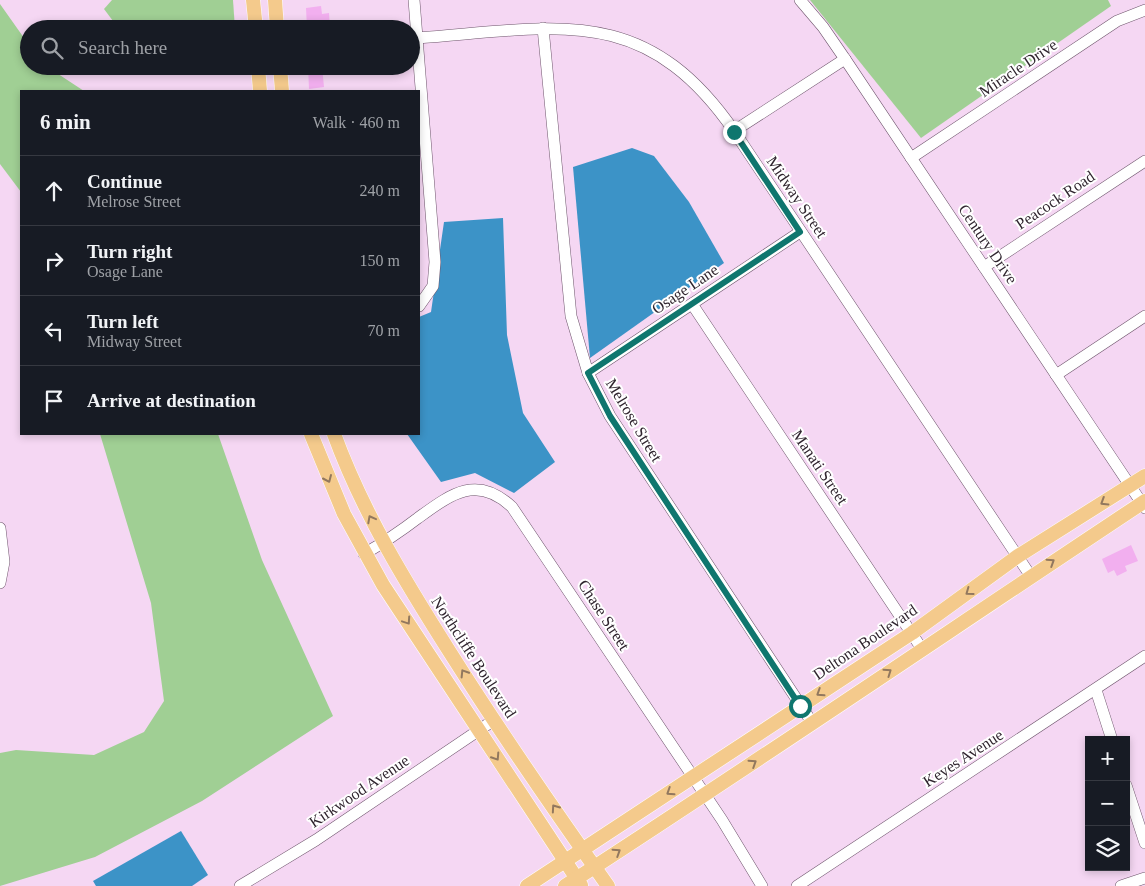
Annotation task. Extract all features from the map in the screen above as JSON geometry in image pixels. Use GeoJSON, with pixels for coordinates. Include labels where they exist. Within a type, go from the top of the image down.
{"type":"FeatureCollection","features":[{"type":"Feature","properties":{"kind":"main road"},"geometry":{"type":"LineString","coordinates":[[253,0],[255,20]]}},
{"type":"Feature","properties":{"kind":"main road"},"geometry":{"type":"LineString","coordinates":[[275,0],[276,20]]}},
{"type":"Feature","properties":{"kind":"main road"},"geometry":{"type":"LineString","coordinates":[[259,75],[260,90]]}},
{"type":"Feature","properties":{"kind":"main road"},"geometry":{"type":"LineString","coordinates":[[281,75],[282,90]]}},
{"type":"Feature","properties":{"kind":"main road"},"geometry":{"type":"LineString","coordinates":[[311,435],[340,505],[364,554],[564,861],[574,884],[595,867],[813,724],[1030,575],[1144,504]]}},
{"type":"Feature","properties":{"kind":"main road","name":"Northcliffe Boulevard"},"geometry":{"type":"LineString","coordinates":[[334,435],[363,505],[383,543],[494,720],[608,886]]}},
{"type":"Feature","properties":{"kind":"main road","name":"Deltona Boulevard"},"geometry":{"type":"LineString","coordinates":[[527,886],[582,848],[912,633],[1018,556],[1145,476]]}},
{"type":"Feature","properties":{"kind":"street"},"geometry":{"type":"LineString","coordinates":[[414,0],[416,20]]}},
{"type":"Feature","properties":{"kind":"street","name":"Century Drive"},"geometry":{"type":"LineString","coordinates":[[800,0],[823,27],[845,59],[1144,504]]}},
{"type":"Feature","properties":{"kind":"street"},"geometry":{"type":"LineString","coordinates":[[1136,0],[1144,10]]}},
{"type":"Feature","properties":{"kind":"street","name":"Miracle Drive"},"geometry":{"type":"LineString","coordinates":[[911,158],[1117,21],[1144,10]]}},
{"type":"Feature","properties":{"kind":"street","name":"Midway Street"},"geometry":{"type":"LineString","coordinates":[[420,38],[543,28],[573,28],[598,32],[644,47],[664,58],[698,85],[714,103],[734,132],[1030,575]]}},
{"type":"Feature","properties":{"kind":"street","name":"Melrose Street"},"geometry":{"type":"LineString","coordinates":[[543,28],[567,288],[578,345],[588,373],[610,416],[813,724]]}},
{"type":"Feature","properties":{"kind":"street"},"geometry":{"type":"LineString","coordinates":[[734,132],[845,59]]}},
{"type":"Feature","properties":{"kind":"street"},"geometry":{"type":"LineString","coordinates":[[420,75],[435,274],[427,297],[420,305]]}},
{"type":"Feature","properties":{"kind":"street","name":"Peacock Road"},"geometry":{"type":"LineString","coordinates":[[984,267],[1145,161]]}},
{"type":"Feature","properties":{"kind":"street","name":"Osage Lane"},"geometry":{"type":"LineString","coordinates":[[588,373],[800,232]]}},
{"type":"Feature","properties":{"kind":"street","name":"Manati Street"},"geometry":{"type":"LineString","coordinates":[[692,304],[922,649]]}},
{"type":"Feature","properties":{"kind":"street"},"geometry":{"type":"LineString","coordinates":[[1056,375],[1145,316]]}},
{"type":"Feature","properties":{"kind":"street","name":"Chase Street"},"geometry":{"type":"LineString","coordinates":[[364,554],[383,543],[449,496],[458,492],[480,489],[504,499],[512,507],[704,795],[762,886]]}},
{"type":"Feature","properties":{"kind":"street"},"geometry":{"type":"LineString","coordinates":[[0,528],[4,562],[0,583]]}},
{"type":"Feature","properties":{"kind":"street","name":"Keyes Avenue"},"geometry":{"type":"LineString","coordinates":[[797,886],[1145,656]]}},
{"type":"Feature","properties":{"kind":"street"},"geometry":{"type":"LineString","coordinates":[[1096,690],[1111,736]]}},
{"type":"Feature","properties":{"kind":"street","name":"Kirkwood Avenue"},"geometry":{"type":"LineString","coordinates":[[240,886],[316,840],[494,720]]}},
{"type":"Feature","properties":{"kind":"street"},"geometry":{"type":"LineString","coordinates":[[1130,797],[1145,844]]}},
{"type":"Feature","properties":{"kind":"street"},"geometry":{"type":"LineString","coordinates":[[1121,886],[1145,878]]}},
{"type":"Feature","properties":{"kind":"green space"},"geometry":{"type":"Polygon","coordinates":[[[112,0],[233,0],[234,20],[112,20],[104,9],[112,0]]]}},
{"type":"Feature","properties":{"kind":"green space"},"geometry":{"type":"Polygon","coordinates":[[[810,0],[1108,0],[1111,6],[921,138],[810,0]]]}},
{"type":"Feature","properties":{"kind":"green space"},"geometry":{"type":"Polygon","coordinates":[[[0,4],[20,32],[20,75],[60,75],[82,90],[20,90],[20,191],[0,164],[0,4]]]}},
{"type":"Feature","properties":{"kind":"green space"},"geometry":{"type":"Polygon","coordinates":[[[100,435],[218,435],[262,560],[333,716],[202,801],[95,857],[0,886],[0,753],[16,750],[94,755],[144,732],[164,701],[151,603],[100,435]]]}},
{"type":"Feature","properties":{"kind":"water"},"geometry":{"type":"Polygon","coordinates":[[[632,148],[654,156],[689,202],[724,263],[590,358],[573,167],[632,148]]]}},
{"type":"Feature","properties":{"kind":"water"},"geometry":{"type":"Polygon","coordinates":[[[503,218],[507,335],[523,413],[555,462],[514,493],[475,473],[441,482],[408,435],[420,435],[420,317],[431,312],[444,222],[503,218]]]}},
{"type":"Feature","properties":{"kind":"water"},"geometry":{"type":"Polygon","coordinates":[[[181,831],[208,875],[192,886],[96,886],[93,881],[181,831]]]}},
{"type":"Feature","properties":{"kind":"building"},"geometry":{"type":"Polygon","coordinates":[[[321,6],[322,14],[329,13],[330,20],[307,20],[306,8],[321,6]]]}},
{"type":"Feature","properties":{"kind":"building"},"geometry":{"type":"Polygon","coordinates":[[[308,75],[323,75],[324,87],[309,89],[308,75]]]}},
{"type":"Feature","properties":{"kind":"building"},"geometry":{"type":"Polygon","coordinates":[[[1131,545],[1138,561],[1125,566],[1127,571],[1117,576],[1114,570],[1108,573],[1102,559],[1131,545]]]}},
{"type":"Feature","properties":{"kind":"route"},"geometry":{"type":"LineString","coordinates":[[734,132],[800,232],[588,373],[595,390],[610,416],[800,706]]}}]}
